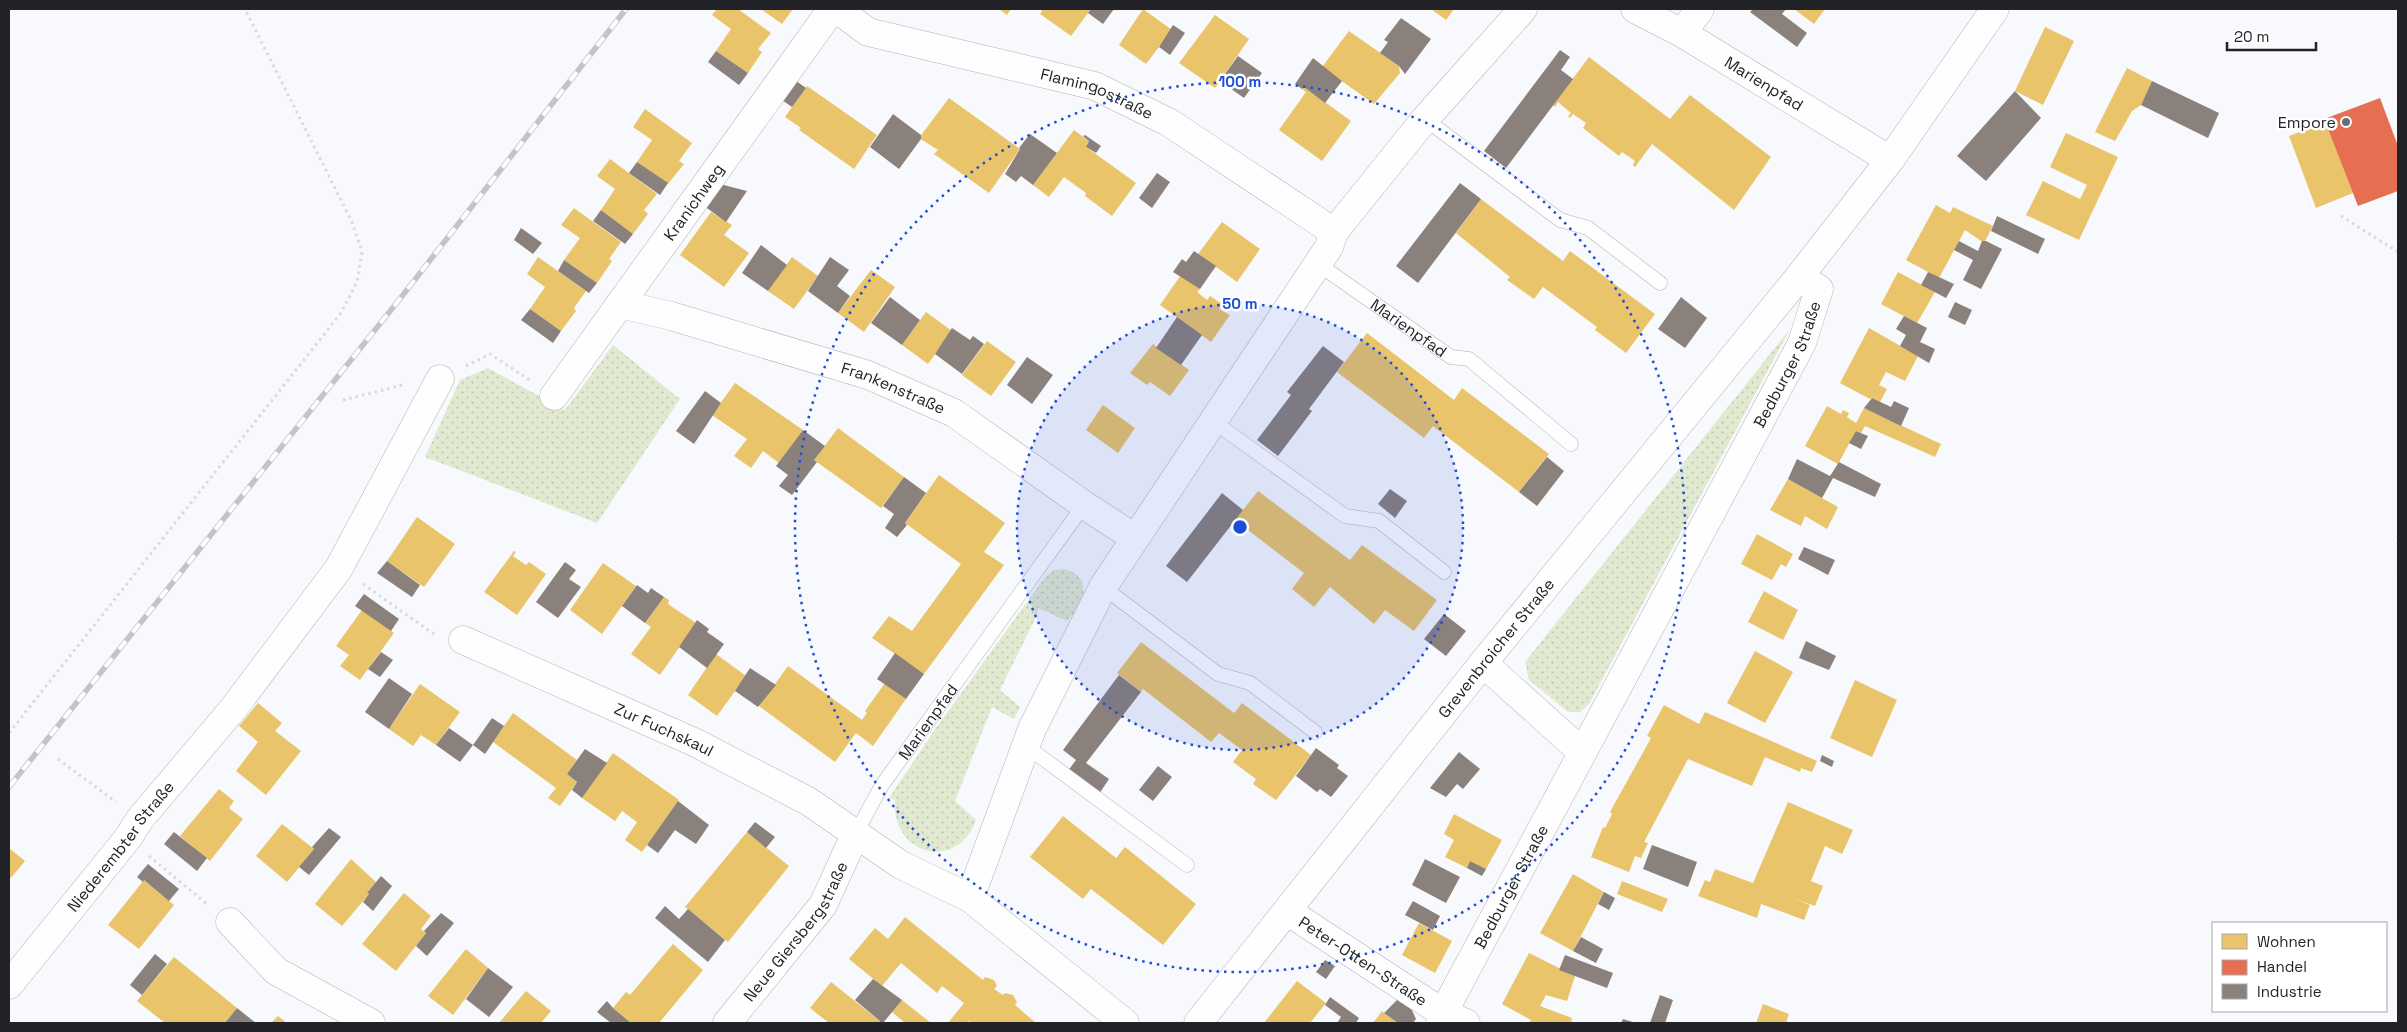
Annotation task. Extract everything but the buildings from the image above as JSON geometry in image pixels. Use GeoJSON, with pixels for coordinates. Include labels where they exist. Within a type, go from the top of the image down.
{"type":"FeatureCollection","features":[{"type":"Feature","properties":{"kind":"street","name":"Kranichweg"},"geometry":{"type":"LineString","coordinates":[[554,396],[832,9]]}},
{"type":"Feature","properties":{"kind":"street","name":"Flamingostraße"},"geometry":{"type":"LineString","coordinates":[[837,9],[868,32],[1095,86],[1170,123],[1334,232]]}},
{"type":"Feature","properties":{"kind":"street"},"geometry":{"type":"LineString","coordinates":[[970,898],[1032,729],[1103,588],[1318,264],[1329,247],[1334,232],[1425,120],[1523,9]]}},
{"type":"Feature","properties":{"kind":"street","name":"Marienpfad"},"geometry":{"type":"LineString","coordinates":[[1635,9],[1682,33],[1890,160]]}},
{"type":"Feature","properties":{"kind":"street"},"geometry":{"type":"LineString","coordinates":[[1682,33],[1700,9]]}},
{"type":"Feature","properties":{"kind":"street","name":"Bedburger Straße"},"geometry":{"type":"LineString","coordinates":[[1450,1020],[1582,752],[1802,343],[1819,289],[1799,277],[1890,160],[1995,9]]}},
{"type":"Feature","properties":{"kind":"street","name":"Grevenbroicher Straße"},"geometry":{"type":"LineString","coordinates":[[1198,1023],[1483,664],[1799,277]]}},
{"type":"Feature","properties":{"kind":"street","name":"Frankenstraße"},"geometry":{"type":"LineString","coordinates":[[620,304],[671,316],[868,375],[954,413],[1084,505],[1135,538]]}},
{"type":"Feature","properties":{"kind":"street","name":"Niederembter Straße"},"geometry":{"type":"LineString","coordinates":[[9,985],[233,709],[339,568],[440,379]]}},
{"type":"Feature","properties":{"kind":"street","name":"Zur Fuchskaul"},"geometry":{"type":"LineString","coordinates":[[463,640],[694,742],[808,800],[855,835]]}},
{"type":"Feature","properties":{"kind":"street"},"geometry":{"type":"LineString","coordinates":[[1483,664],[1582,752]]}},
{"type":"Feature","properties":{"kind":"street"},"geometry":{"type":"LineString","coordinates":[[855,835],[901,865],[970,898],[1124,1023]]}},
{"type":"Feature","properties":{"kind":"street","name":"Neue Giersbergstraße"},"geometry":{"type":"LineString","coordinates":[[727,1023],[823,905],[855,835]]}},
{"type":"Feature","properties":{"kind":"street","name":"Peter-Otten-Straße"},"geometry":{"type":"LineString","coordinates":[[1287,912],[1450,1020]]}},
{"type":"Feature","properties":{"kind":"street"},"geometry":{"type":"LineString","coordinates":[[230,922],[276,971],[371,1023]]}},
{"type":"Feature","properties":{"kind":"lane"},"geometry":{"type":"LineString","coordinates":[[1425,120],[1560,220],[1588,228],[1660,283]]}},
{"type":"Feature","properties":{"kind":"lane","name":"Marienpfad"},"geometry":{"type":"LineString","coordinates":[[1318,264],[1451,357],[1469,359],[1571,444]]}},
{"type":"Feature","properties":{"kind":"lane"},"geometry":{"type":"LineString","coordinates":[[1214,422],[1346,516],[1379,521],[1444,572]]}},
{"type":"Feature","properties":{"kind":"lane","name":"Marienpfad"},"geometry":{"type":"LineString","coordinates":[[855,835],[882,785],[1084,505]]}},
{"type":"Feature","properties":{"kind":"lane"},"geometry":{"type":"LineString","coordinates":[[1103,588],[1218,674],[1250,683],[1315,732]]}},
{"type":"Feature","properties":{"kind":"lane"},"geometry":{"type":"LineString","coordinates":[[1026,746],[1187,865]]}},
{"type":"Feature","properties":{"kind":"path"},"geometry":{"type":"LineString","coordinates":[[9,733],[341,313],[357,282],[362,252],[352,222],[245,9]]}},
{"type":"Feature","properties":{"kind":"path"},"geometry":{"type":"LineString","coordinates":[[2341,216],[2398,252]]}},
{"type":"Feature","properties":{"kind":"path"},"geometry":{"type":"LineString","coordinates":[[343,400],[413,382],[440,379],[490,354],[554,396]]}},
{"type":"Feature","properties":{"kind":"path"},"geometry":{"type":"LineString","coordinates":[[2398,536],[2398,578]]}},
{"type":"Feature","properties":{"kind":"path"},"geometry":{"type":"LineString","coordinates":[[339,568],[437,637],[463,640]]}},
{"type":"Feature","properties":{"kind":"path"},"geometry":{"type":"LineString","coordinates":[[58,759],[230,922]]}},
{"type":"Feature","properties":{"kind":"green space"},"geometry":{"type":"Polygon","coordinates":[[[1790,329],[1589,704],[1580,712],[1568,712],[1529,680],[1525,662],[1790,329]]]}},
{"type":"Feature","properties":{"kind":"green space"},"geometry":{"type":"Polygon","coordinates":[[[613,345],[680,399],[597,523],[425,457],[460,380],[488,368],[565,410],[613,345]]]}},
{"type":"Feature","properties":{"kind":"green space"},"geometry":{"type":"Polygon","coordinates":[[[1065,569],[1074,573],[1083,585],[1083,592],[1078,607],[1067,621],[1038,608],[1037,615],[1000,690],[1020,707],[1014,719],[992,707],[955,801],[976,820],[967,836],[955,847],[941,851],[927,850],[914,845],[903,834],[897,819],[895,800],[889,798],[936,728],[1045,577],[1054,570],[1065,569]]]}},
{"type":"Feature","properties":{"kind":"railway"},"geometry":{"type":"LineString","coordinates":[[9,787],[399,300],[626,9]]}},
{"type":"Feature","properties":{"kind":"place","name":"Empore"},"geometry":{"type":"Point","coordinates":[2346,122]}}]}
